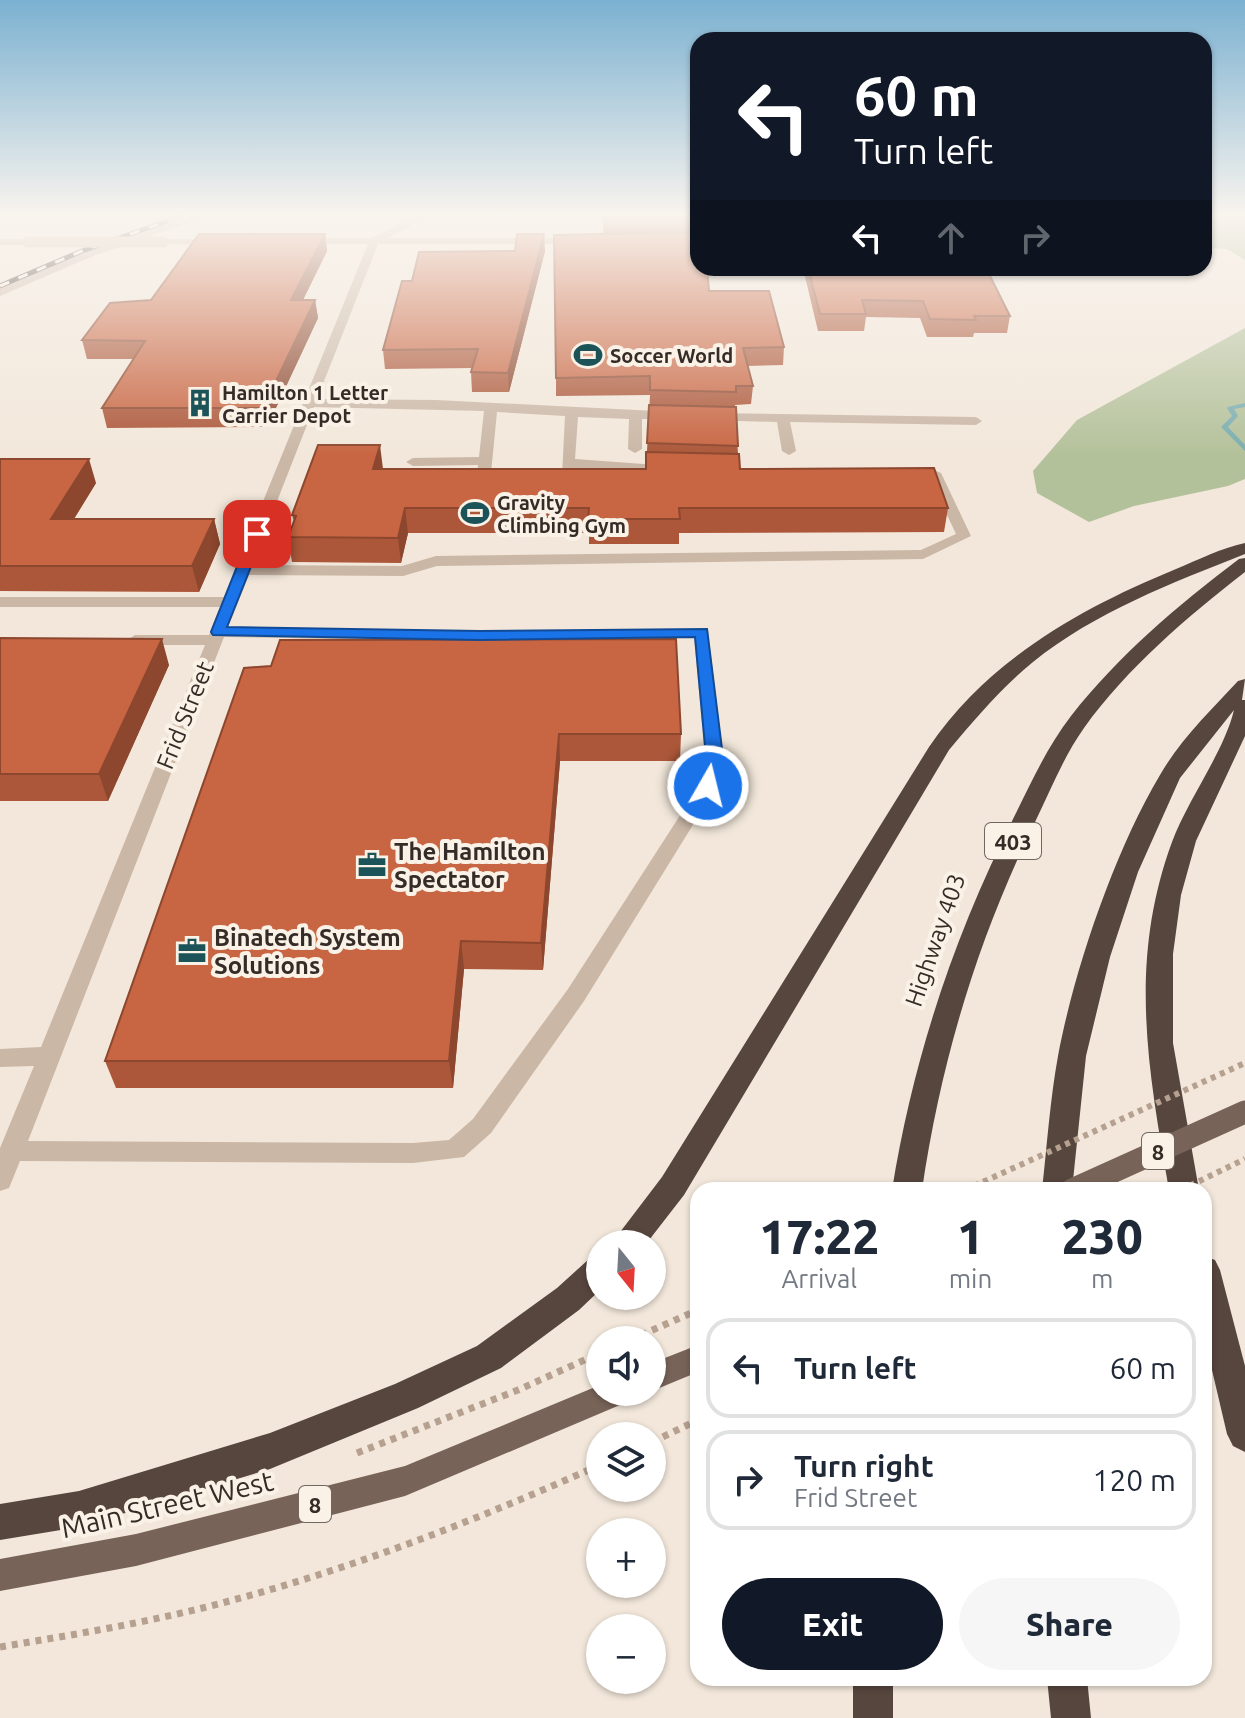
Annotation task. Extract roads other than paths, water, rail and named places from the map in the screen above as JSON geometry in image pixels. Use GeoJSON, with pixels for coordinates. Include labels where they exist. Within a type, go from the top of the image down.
{"type":"FeatureCollection","features":[{"type":"Feature","properties":{"kind":"highway"},"geometry":{"type":"LineString","coordinates":[[638,1230],[673,1186],[940,747],[986,693],[1039,648],[1099,611],[1160,581],[1245,548]]}},
{"type":"Feature","properties":{"kind":"highway","name":"Highway 403"},"geometry":{"type":"LineString","coordinates":[[908,1182],[929,1071],[962,963],[999,867],[1049,769],[1076,724],[1107,687],[1170,625],[1245,563]]}},
{"type":"Feature","properties":{"kind":"highway"},"geometry":{"type":"LineString","coordinates":[[1058,1182],[1072,1056],[1097,957],[1126,872],[1170,776],[1211,722],[1245,685]]}},
{"type":"Feature","properties":{"kind":"highway"},"geometry":{"type":"LineString","coordinates":[[1181,1182],[1161,1068],[1158,1004],[1163,945],[1171,888],[1184,841],[1242,720],[1245,706]]}},
{"type":"Feature","properties":{"kind":"highway"},"geometry":{"type":"LineString","coordinates":[[0,1522],[79,1509],[270,1451],[406,1396],[489,1357],[586,1282]]}},
{"type":"Feature","properties":{"kind":"highway"},"geometry":{"type":"LineString","coordinates":[[1212,1302],[1245,1434]]}},
{"type":"Feature","properties":{"kind":"highway"},"geometry":{"type":"LineString","coordinates":[[873,1686],[873,1718]]}},
{"type":"Feature","properties":{"kind":"highway"},"geometry":{"type":"LineString","coordinates":[[1068,1686],[1071,1718]]}},
{"type":"Feature","properties":{"kind":"main road","name":"8"},"geometry":{"type":"LineString","coordinates":[[1090,1182],[1245,1112]]}},
{"type":"Feature","properties":{"kind":"main road"},"geometry":{"type":"LineString","coordinates":[[666,1371],[690,1361]]}},
{"type":"Feature","properties":{"kind":"main road","name":"Main Street West"},"geometry":{"type":"LineString","coordinates":[[0,1575],[136,1550],[405,1481],[586,1405]]}},
{"type":"Feature","properties":{"kind":"street","name":"Frid Street"},"geometry":{"type":"LineString","coordinates":[[0,1180],[352,296]]}},
{"type":"Feature","properties":{"kind":"street"},"geometry":{"type":"LineString","coordinates":[[309,403],[783,419],[976,421]]}},
{"type":"Feature","properties":{"kind":"street"},"geometry":{"type":"LineString","coordinates":[[491,407],[484,477],[511,477]]}},
{"type":"Feature","properties":{"kind":"street"},"geometry":{"type":"LineString","coordinates":[[553,476],[567,476],[572,413]]}},
{"type":"Feature","properties":{"kind":"street"},"geometry":{"type":"LineString","coordinates":[[635,449],[636,415]]}},
{"type":"Feature","properties":{"kind":"street"},"geometry":{"type":"LineString","coordinates":[[783,419],[789,451]]}},
{"type":"Feature","properties":{"kind":"street"},"geometry":{"type":"LineString","coordinates":[[413,462],[484,461]]}},
{"type":"Feature","properties":{"kind":"street"},"geometry":{"type":"LineString","coordinates":[[568,463],[685,470]]}},
{"type":"Feature","properties":{"kind":"street"},"geometry":{"type":"LineString","coordinates":[[243,570],[403,571],[436,561],[923,554],[964,536],[934,473],[918,473]]}},
{"type":"Feature","properties":{"kind":"street"},"geometry":{"type":"LineString","coordinates":[[0,602],[230,602]]}},
{"type":"Feature","properties":{"kind":"street"},"geometry":{"type":"LineString","coordinates":[[11,1151],[413,1153],[455,1150],[482,1126],[576,995],[708,786],[714,757],[702,632],[216,636],[110,640]]}},
{"type":"Feature","properties":{"kind":"street"},"geometry":{"type":"LineString","coordinates":[[0,1058],[49,1056]]}},
{"type":"Feature","properties":{"kind":"waterway"},"geometry":{"type":"LineString","coordinates":[[1245,405],[1230,408],[1235,416],[1224,427],[1245,449]]}},
{"type":"Feature","properties":{"kind":"place","name":"Soccer World"},"geometry":{"type":"Point","coordinates":[588,355]}},
{"type":"Feature","properties":{"kind":"place","name":"Hamilton 1 Letter Carrier Depot"},"geometry":{"type":"Point","coordinates":[200,403]}},
{"type":"Feature","properties":{"kind":"place","name":"Gravity Climbing Gym"},"geometry":{"type":"Point","coordinates":[475,513]}},
{"type":"Feature","properties":{"kind":"place","name":"The Hamilton Spectator"},"geometry":{"type":"Point","coordinates":[372,865]}},
{"type":"Feature","properties":{"kind":"place","name":"Binatech System Solutions"},"geometry":{"type":"Point","coordinates":[192,951]}}]}
